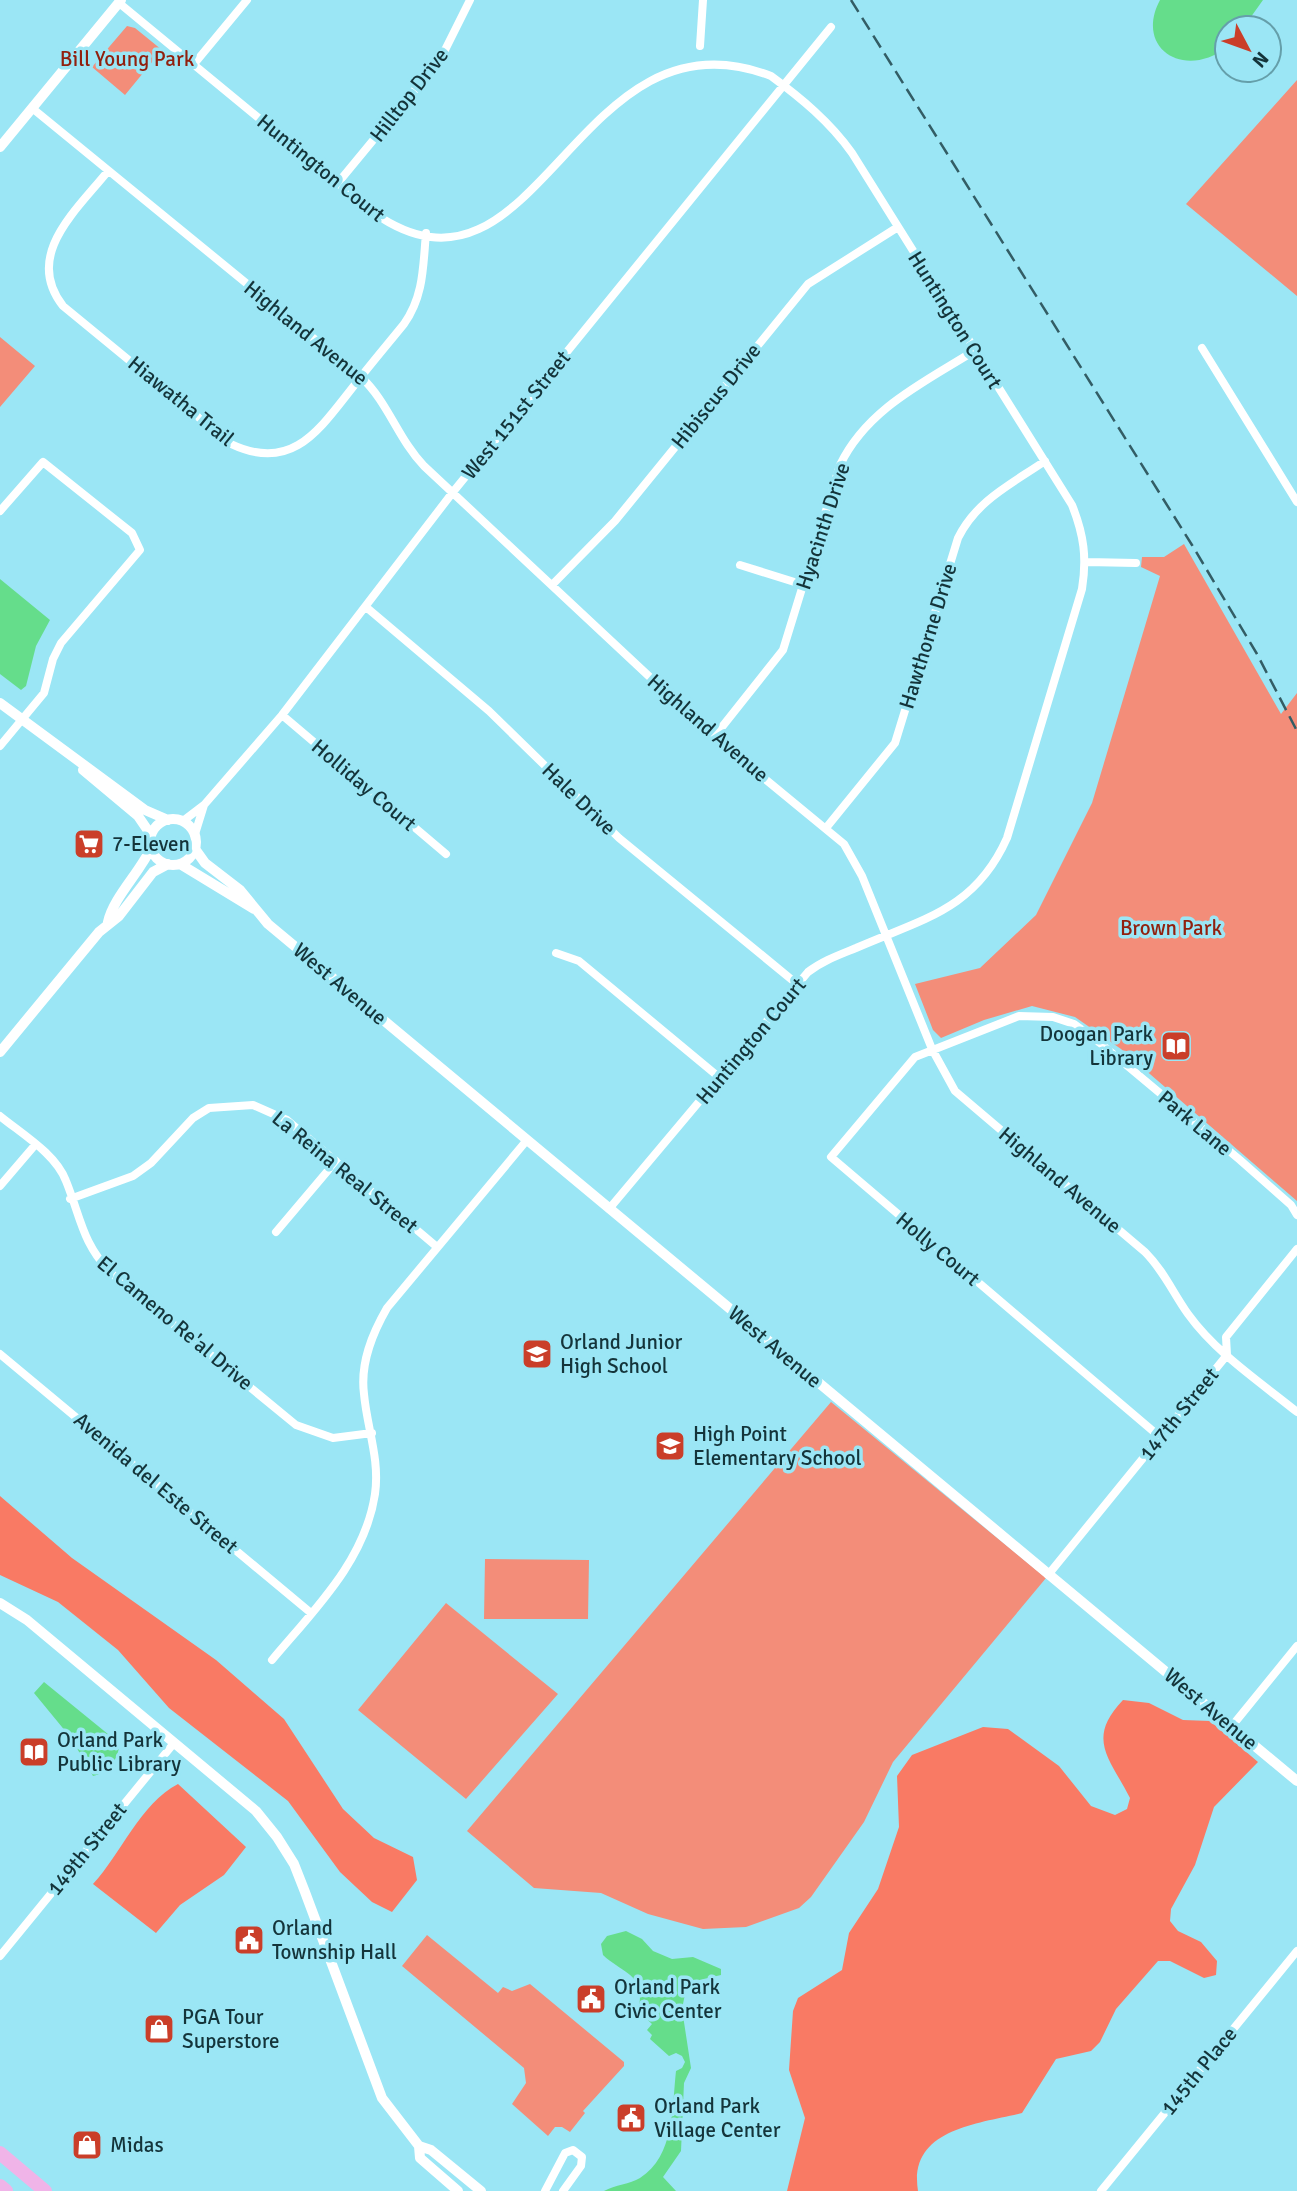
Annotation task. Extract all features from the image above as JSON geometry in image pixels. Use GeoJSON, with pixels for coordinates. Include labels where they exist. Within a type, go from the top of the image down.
{"type":"FeatureCollection","features":[{"type":"Feature","properties":{"kind":"highway"},"geometry":{"type":"LineString","coordinates":[[0,2153],[46,2191]]}},
{"type":"Feature","properties":{"kind":"highway"},"geometry":{"type":"LineString","coordinates":[[0,2186],[6,2191]]}},
{"type":"Feature","properties":{"kind":"street"},"geometry":{"type":"LineString","coordinates":[[194,64],[247,0]]}},
{"type":"Feature","properties":{"kind":"street","name":"Hilltop Drive"},"geometry":{"type":"LineString","coordinates":[[337,184],[441,58],[470,0]]}},
{"type":"Feature","properties":{"kind":"street"},"geometry":{"type":"LineString","coordinates":[[700,46],[703,0]]}},
{"type":"Feature","properties":{"kind":"street"},"geometry":{"type":"LineString","coordinates":[[0,147],[120,2]]}},
{"type":"Feature","properties":{"kind":"street","name":"Huntington Court"},"geometry":{"type":"LineString","coordinates":[[120,2],[383,220],[408,231],[453,231],[490,214],[511,194]]}},
{"type":"Feature","properties":{"kind":"street","name":"West 151st Street"},"geometry":{"type":"LineString","coordinates":[[183,821],[204,805],[282,715],[453,492],[831,27]]}},
{"type":"Feature","properties":{"kind":"street","name":"Huntington Court"},"geometry":{"type":"LineString","coordinates":[[609,1209],[797,984],[816,965],[950,908],[979,883],[999,857],[1078,603],[1087,562],[1082,529],[1072,505],[842,139],[784,85],[746,59]]}},
{"type":"Feature","properties":{"kind":"street","name":"Highland Avenue"},"geometry":{"type":"LineString","coordinates":[[32,108],[361,377],[380,397],[389,420],[413,454],[714,737],[844,844],[854,859],[932,1049],[955,1091],[1161,1267],[1188,1314],[1227,1355],[1297,1412]]}},
{"type":"Feature","properties":{"kind":"street","name":"Hiawatha Trail"},"geometry":{"type":"LineString","coordinates":[[108,171],[58,233],[49,251],[47,272],[54,295],[63,306],[231,444],[249,453],[270,454],[306,442],[361,377],[414,310],[421,290],[426,233]]}},
{"type":"Feature","properties":{"kind":"street","name":"Hibiscus Drive"},"geometry":{"type":"LineString","coordinates":[[552,585],[615,521],[807,284],[898,227]]}},
{"type":"Feature","properties":{"kind":"street"},"geometry":{"type":"LineString","coordinates":[[1202,348],[1297,502]]}},
{"type":"Feature","properties":{"kind":"street","name":"Hyacinth Drive"},"geometry":{"type":"LineString","coordinates":[[714,737],[783,650],[840,465],[858,434],[892,403],[974,351]]}},
{"type":"Feature","properties":{"kind":"street","name":"Hawthorne Drive"},"geometry":{"type":"LineString","coordinates":[[826,828],[895,743],[958,538],[969,516],[986,500],[1045,461]]}},
{"type":"Feature","properties":{"kind":"street"},"geometry":{"type":"LineString","coordinates":[[0,511],[43,462],[132,533],[140,550],[61,643],[53,659],[44,693],[0,746]]}},
{"type":"Feature","properties":{"kind":"street"},"geometry":{"type":"LineString","coordinates":[[1087,562],[1136,564]]}},
{"type":"Feature","properties":{"kind":"street"},"geometry":{"type":"LineString","coordinates":[[740,565],[804,585]]}},
{"type":"Feature","properties":{"kind":"street","name":"Hale Drive"},"geometry":{"type":"LineString","coordinates":[[366,607],[489,711],[619,838],[797,984]]}},
{"type":"Feature","properties":{"kind":"street"},"geometry":{"type":"LineString","coordinates":[[0,703],[74,759],[89,766],[145,810],[168,820],[183,821],[195,834],[195,849],[180,864],[168,864],[157,858],[151,848]]}},
{"type":"Feature","properties":{"kind":"street","name":"Holliday Court"},"geometry":{"type":"LineString","coordinates":[[282,715],[446,854]]}},
{"type":"Feature","properties":{"kind":"street"},"geometry":{"type":"LineString","coordinates":[[74,759],[84,772],[138,816],[152,835]]}},
{"type":"Feature","properties":{"kind":"street","name":"West 151st Street"},"geometry":{"type":"LineString","coordinates":[[195,834],[204,805]]}},
{"type":"Feature","properties":{"kind":"street"},"geometry":{"type":"LineString","coordinates":[[108,922],[111,910],[142,866],[151,848],[152,835],[161,823],[168,820]]}},
{"type":"Feature","properties":{"kind":"street","name":"West Avenue"},"geometry":{"type":"LineString","coordinates":[[195,849],[205,863],[240,890],[268,924],[1297,1781]]}},
{"type":"Feature","properties":{"kind":"street"},"geometry":{"type":"LineString","coordinates":[[0,1052],[108,922],[119,916],[153,873],[168,864]]}},
{"type":"Feature","properties":{"kind":"street","name":"West Avenue"},"geometry":{"type":"LineString","coordinates":[[180,864],[256,910]]}},
{"type":"Feature","properties":{"kind":"street"},"geometry":{"type":"LineString","coordinates":[[556,953],[579,961],[720,1078]]}},
{"type":"Feature","properties":{"kind":"street","name":"Park Lane"},"geometry":{"type":"LineString","coordinates":[[932,1049],[1019,1016],[1053,1017],[1074,1024],[1240,1160],[1291,1205],[1297,1215]]}},
{"type":"Feature","properties":{"kind":"street","name":"Holly Court"},"geometry":{"type":"LineString","coordinates":[[932,1049],[915,1057],[831,1157],[1160,1437]]}},
{"type":"Feature","properties":{"kind":"street","name":"La Reina Real Street"},"geometry":{"type":"LineString","coordinates":[[70,1199],[133,1176],[151,1163],[193,1118],[209,1108],[233,1104],[268,1110],[287,1120],[437,1247]]}},
{"type":"Feature","properties":{"kind":"street","name":"El Cameno Re'al Drive"},"geometry":{"type":"LineString","coordinates":[[0,1116],[56,1164],[66,1180],[70,1199],[94,1255],[111,1273],[296,1425],[333,1438],[372,1433]]}},
{"type":"Feature","properties":{"kind":"street"},"geometry":{"type":"LineString","coordinates":[[272,1660],[335,1584],[368,1525],[376,1463],[363,1394],[366,1355],[374,1330],[387,1308],[527,1140]]}},
{"type":"Feature","properties":{"kind":"street"},"geometry":{"type":"LineString","coordinates":[[0,1186],[35,1144]]}},
{"type":"Feature","properties":{"kind":"street"},"geometry":{"type":"LineString","coordinates":[[275,1233],[336,1161]]}},
{"type":"Feature","properties":{"kind":"street","name":"147th Street"},"geometry":{"type":"LineString","coordinates":[[1048,1574],[1227,1355],[1226,1337],[1297,1249]]}},
{"type":"Feature","properties":{"kind":"street","name":"Avenida del Este Street"},"geometry":{"type":"LineString","coordinates":[[0,1354],[311,1613]]}},
{"type":"Feature","properties":{"kind":"street"},"geometry":{"type":"LineString","coordinates":[[0,1603],[27,1620],[257,1811],[289,1855],[347,1999],[371,2074],[382,2098],[419,2146],[430,2150],[481,2191]]}},
{"type":"Feature","properties":{"kind":"street"},"geometry":{"type":"LineString","coordinates":[[1232,1726],[1297,1646]]}},
{"type":"Feature","properties":{"kind":"street","name":"149th Street"},"geometry":{"type":"LineString","coordinates":[[0,1956],[174,1743]]}},
{"type":"Feature","properties":{"kind":"street","name":"145th Place"},"geometry":{"type":"LineString","coordinates":[[1101,2191],[1297,1951]]}},
{"type":"Feature","properties":{"kind":"street"},"geometry":{"type":"LineString","coordinates":[[419,2146],[420,2158],[458,2191]]}},
{"type":"Feature","properties":{"kind":"street"},"geometry":{"type":"LineString","coordinates":[[545,2191],[565,2153],[573,2150],[582,2157],[581,2166],[563,2191]]}},
{"type":"Feature","properties":{"kind":"green space","name":"Bill Young Park"},"geometry":{"type":"Polygon","coordinates":[[[127,26],[135,28],[162,50],[125,95],[92,67],[127,26]]]}},
{"type":"Feature","properties":{"kind":"green space"},"geometry":{"type":"Polygon","coordinates":[[[1297,80],[1297,296],[1186,204],[1297,80]]]}},
{"type":"Feature","properties":{"kind":"green space"},"geometry":{"type":"Polygon","coordinates":[[[0,337],[35,366],[0,407],[0,337]]]}},
{"type":"Feature","properties":{"kind":"green space","name":"Brown Park"},"geometry":{"type":"Polygon","coordinates":[[[1184,544],[1281,714],[1297,693],[1297,1201],[1121,1049],[1075,1017],[1032,1006],[984,1020],[941,1038],[933,1030],[915,984],[980,968],[1036,915],[1092,803],[1160,576],[1141,567],[1142,557],[1164,557],[1184,544]]]}},
{"type":"Feature","properties":{"kind":"green space"},"geometry":{"type":"Polygon","coordinates":[[[831,1402],[1046,1578],[893,1762],[864,1822],[811,1897],[799,1908],[746,1927],[703,1929],[648,1914],[601,1893],[534,1888],[467,1831],[831,1402]]]}},
{"type":"Feature","properties":{"kind":"green space"},"geometry":{"type":"Polygon","coordinates":[[[485,1559],[589,1560],[588,1619],[484,1619],[485,1559]]]}},
{"type":"Feature","properties":{"kind":"green space"},"geometry":{"type":"Polygon","coordinates":[[[446,1603],[558,1694],[466,1799],[358,1710],[446,1603]]]}},
{"type":"Feature","properties":{"kind":"green space"},"geometry":{"type":"Polygon","coordinates":[[[427,1935],[498,1993],[503,1987],[512,1991],[530,1984],[624,2062],[624,2066],[583,2111],[585,2113],[570,2132],[562,2127],[555,2127],[548,2136],[512,2104],[526,2083],[524,2068],[402,1966],[427,1935]]]}},
{"type":"Feature","properties":{"kind":"shaded area"},"geometry":{"type":"Polygon","coordinates":[[[1160,0],[1263,0],[1253,14],[1213,14],[1213,55],[1195,60],[1180,60],[1159,45],[1154,33],[1154,17],[1160,0]]]}},
{"type":"Feature","properties":{"kind":"shaded area"},"geometry":{"type":"Polygon","coordinates":[[[0,579],[50,620],[36,646],[26,686],[21,690],[0,674],[0,579]]]}},
{"type":"Feature","properties":{"kind":"shaded area"},"geometry":{"type":"Polygon","coordinates":[[[0,1496],[72,1558],[216,1660],[284,1719],[343,1809],[374,1838],[413,1857],[417,1880],[392,1912],[372,1902],[340,1872],[288,1801],[169,1708],[118,1650],[58,1602],[0,1575],[0,1496]]]}},
{"type":"Feature","properties":{"kind":"shaded area"},"geometry":{"type":"Polygon","coordinates":[[[44,1682],[114,1739],[119,1748],[116,1759],[107,1770],[93,1776],[71,1738],[34,1693],[44,1682]]]}},
{"type":"Feature","properties":{"kind":"shaded area"},"geometry":{"type":"Polygon","coordinates":[[[1123,1700],[1149,1703],[1183,1720],[1210,1721],[1258,1762],[1214,1807],[1195,1865],[1171,1909],[1170,1921],[1178,1931],[1201,1942],[1217,1961],[1216,1975],[1204,1978],[1170,1961],[1158,1961],[1116,2009],[1100,2042],[1091,2051],[1056,2059],[1022,2113],[967,2126],[935,2142],[924,2154],[918,2170],[918,2191],[787,2191],[805,2118],[789,2070],[793,2011],[798,1998],[842,1970],[849,1933],[878,1889],[899,1827],[897,1776],[912,1755],[983,1727],[1008,1729],[1059,1766],[1091,1806],[1115,1815],[1127,1809],[1130,1798],[1109,1759],[1103,1737],[1112,1714],[1123,1700]]]}},
{"type":"Feature","properties":{"kind":"shaded area"},"geometry":{"type":"Polygon","coordinates":[[[178,1784],[246,1847],[224,1875],[180,1905],[156,1933],[93,1884],[153,1804],[178,1784]]]}},
{"type":"Feature","properties":{"kind":"shaded area"},"geometry":{"type":"Polygon","coordinates":[[[626,1931],[642,1939],[653,1951],[672,1959],[693,1957],[721,1969],[721,1975],[695,1981],[686,1989],[682,2009],[691,2068],[684,2083],[681,2151],[663,2177],[676,2191],[604,2191],[640,2178],[660,2157],[670,2129],[676,2071],[682,2068],[685,2062],[682,2056],[676,2053],[669,2056],[650,2039],[652,2035],[647,2030],[652,2024],[638,2011],[640,1999],[636,1982],[603,1955],[601,1944],[607,1936],[626,1931]]]}},
{"type":"Feature","properties":{"kind":"railway"},"geometry":{"type":"LineString","coordinates":[[851,0],[1192,545],[1257,654],[1297,731]]}},
{"type":"Feature","properties":{"kind":"place","name":"7-Eleven"},"geometry":{"type":"Point","coordinates":[89,844]}},
{"type":"Feature","properties":{"kind":"place","name":"Doogan Park Library"},"geometry":{"type":"Point","coordinates":[1176,1046]}},
{"type":"Feature","properties":{"kind":"place","name":"Orland Junior High School"},"geometry":{"type":"Point","coordinates":[537,1354]}},
{"type":"Feature","properties":{"kind":"place","name":"High Point Elementary School"},"geometry":{"type":"Point","coordinates":[670,1446]}},
{"type":"Feature","properties":{"kind":"place","name":"Orland Park Public Library"},"geometry":{"type":"Point","coordinates":[34,1752]}},
{"type":"Feature","properties":{"kind":"place","name":"Orland Township Hall"},"geometry":{"type":"Point","coordinates":[249,1940]}},
{"type":"Feature","properties":{"kind":"place","name":"Orland Park Civic Center"},"geometry":{"type":"Point","coordinates":[591,1999]}},
{"type":"Feature","properties":{"kind":"place","name":"PGA Tour Superstore"},"geometry":{"type":"Point","coordinates":[159,2029]}},
{"type":"Feature","properties":{"kind":"place","name":"Orland Park Village Center"},"geometry":{"type":"Point","coordinates":[631,2118]}},
{"type":"Feature","properties":{"kind":"place","name":"Midas"},"geometry":{"type":"Point","coordinates":[87,2145]}}]}
